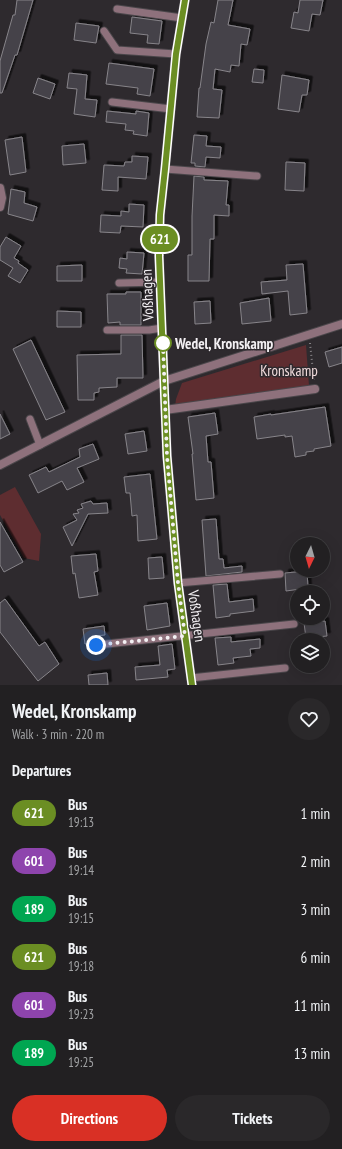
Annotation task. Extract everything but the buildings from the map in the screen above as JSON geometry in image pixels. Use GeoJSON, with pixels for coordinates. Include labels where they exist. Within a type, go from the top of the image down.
{"type":"FeatureCollection","features":[{"type":"Feature","properties":{"kind":"street","name":"Voßhagen"},"geometry":{"type":"LineString","coordinates":[[184,0],[170,109],[160,215],[159,256],[167,456],[178,583],[192,681]]}},
{"type":"Feature","properties":{"kind":"street"},"geometry":{"type":"LineString","coordinates":[[0,188],[2,198],[0,207]]}},
{"type":"Feature","properties":{"kind":"street"},"geometry":{"type":"LineString","coordinates":[[0,465],[164,381],[342,324]]}},
{"type":"Feature","properties":{"kind":"street"},"geometry":{"type":"LineString","coordinates":[[165,410],[315,389]]}},
{"type":"Feature","properties":{"kind":"lane"},"geometry":{"type":"LineString","coordinates":[[117,9],[182,18]]}},
{"type":"Feature","properties":{"kind":"lane"},"geometry":{"type":"LineString","coordinates":[[104,31],[117,50],[176,54]]}},
{"type":"Feature","properties":{"kind":"lane"},"geometry":{"type":"LineString","coordinates":[[112,102],[170,109]]}},
{"type":"Feature","properties":{"kind":"lane"},"geometry":{"type":"LineString","coordinates":[[165,169],[257,176]]}},
{"type":"Feature","properties":{"kind":"lane"},"geometry":{"type":"LineString","coordinates":[[118,283],[160,282]]}},
{"type":"Feature","properties":{"kind":"lane"},"geometry":{"type":"LineString","coordinates":[[107,330],[149,330],[162,328]]}},
{"type":"Feature","properties":{"kind":"lane"},"geometry":{"type":"LineString","coordinates":[[30,419],[40,445]]}},
{"type":"Feature","properties":{"kind":"lane"},"geometry":{"type":"LineString","coordinates":[[178,583],[280,574]]}},
{"type":"Feature","properties":{"kind":"lane"},"geometry":{"type":"LineString","coordinates":[[96,645],[290,624]]}},
{"type":"Feature","properties":{"kind":"lane"},"geometry":{"type":"LineString","coordinates":[[192,681],[285,668]]}},
{"type":"Feature","properties":{"kind":"path"},"geometry":{"type":"LineString","coordinates":[[308,334],[315,389]]}},
{"type":"Feature","properties":{"kind":"green space","name":"Kronskamp"},"geometry":{"type":"Polygon","coordinates":[[[306,345],[309,386],[175,407],[176,399],[182,383],[306,345]]]}},
{"type":"Feature","properties":{"kind":"green space"},"geometry":{"type":"Polygon","coordinates":[[[15,487],[41,534],[39,561],[24,558],[0,515],[0,495],[15,487]]]}},
{"type":"Feature","properties":{"kind":"bus line","name":"621"},"geometry":{"type":"LineString","coordinates":[[185,0],[176,54],[160,215],[159,256],[167,456],[178,583],[192,685]]}},
{"type":"Feature","properties":{"kind":"place","name":"Wedel, Kronskamp"},"geometry":{"type":"Point","coordinates":[163,343]}},
{"type":"Feature","properties":{"kind":"route"},"geometry":{"type":"LineString","coordinates":[[96,645],[185,636],[174,546],[167,456],[163,343]]}}]}
